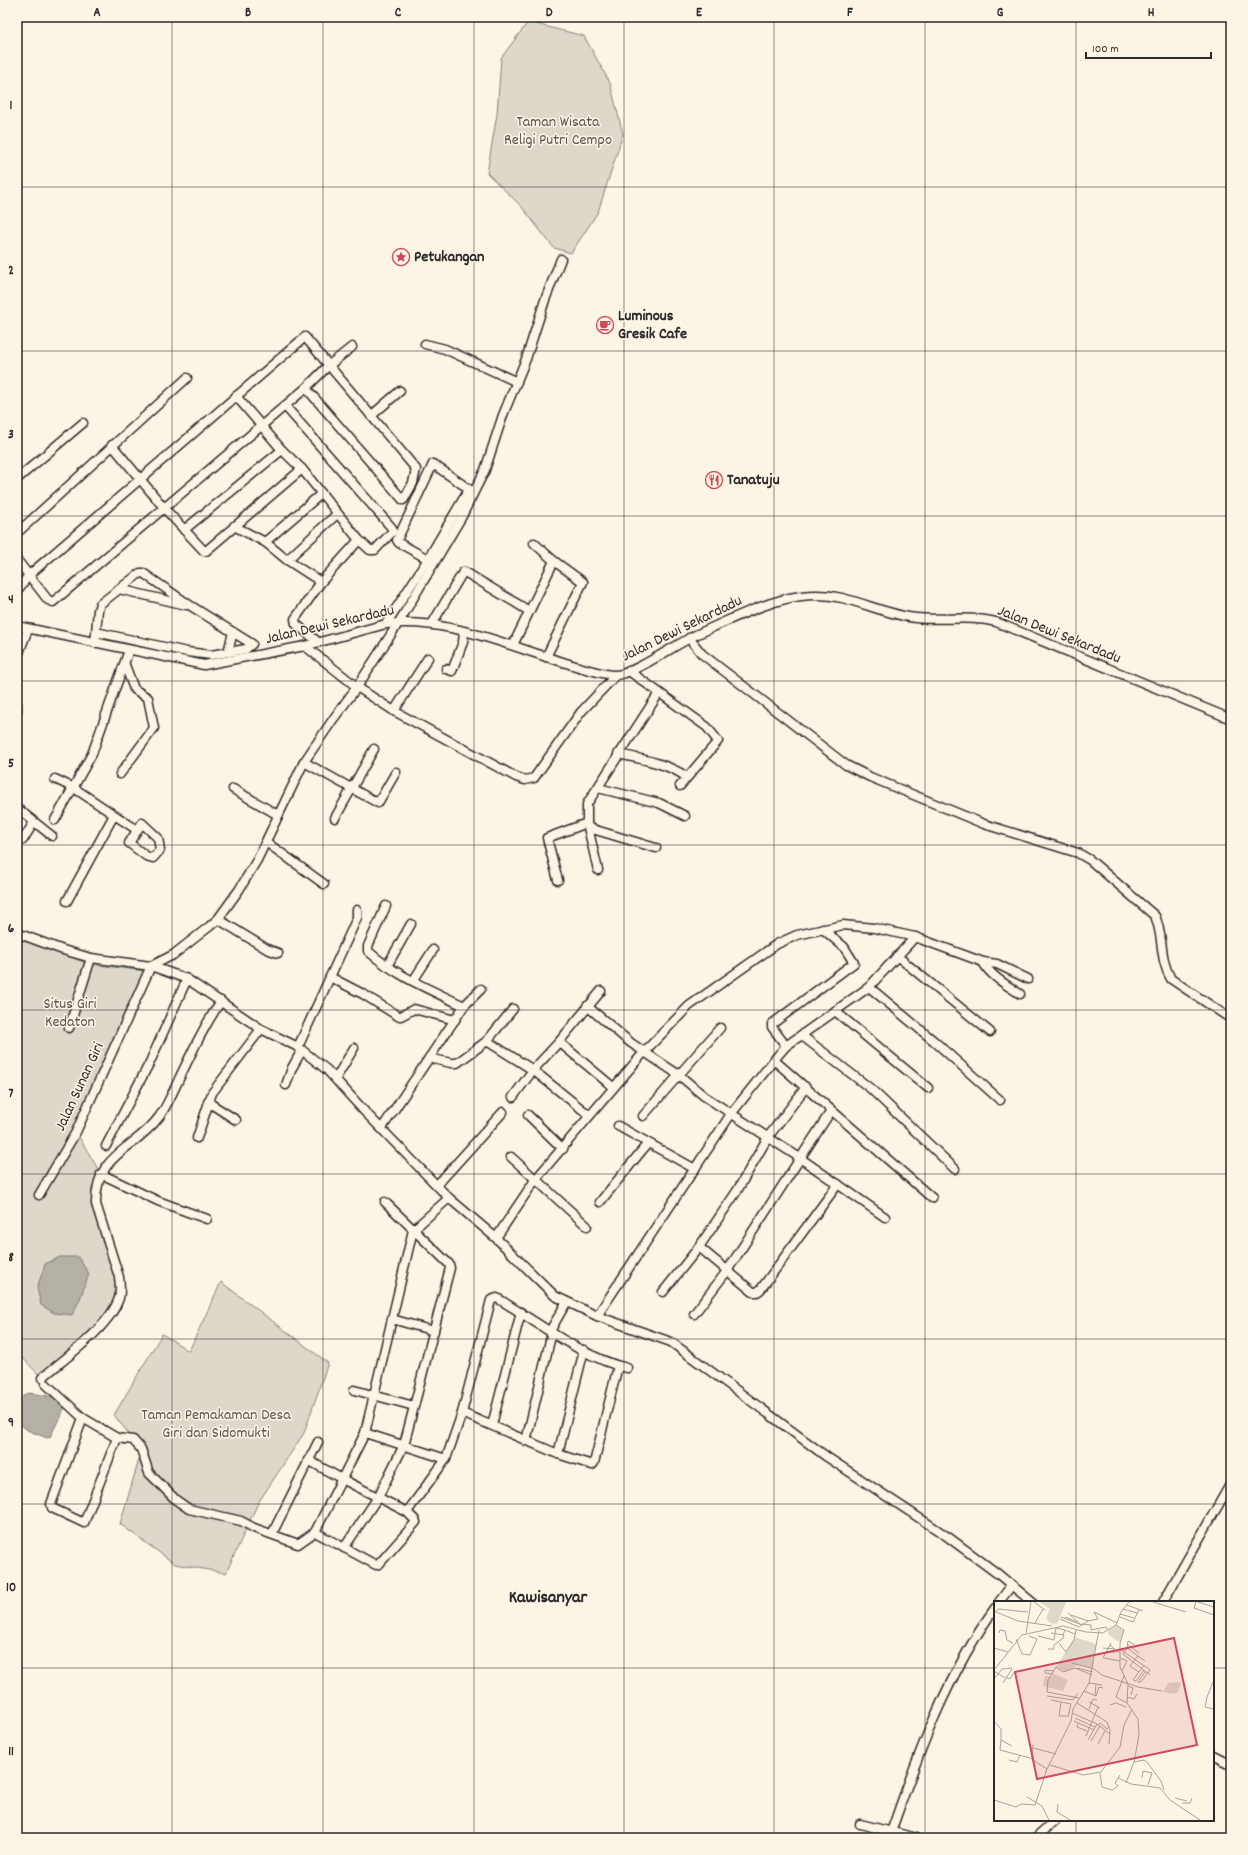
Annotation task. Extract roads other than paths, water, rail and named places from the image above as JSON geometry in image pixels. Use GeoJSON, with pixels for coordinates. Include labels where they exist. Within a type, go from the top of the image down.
{"type":"FeatureCollection","features":[{"type":"Feature","properties":{"kind":"street"},"geometry":{"type":"LineString","coordinates":[[151,966],[173,955],[218,919],[239,890],[266,842],[304,762],[357,687],[399,622],[480,482],[503,415],[526,359],[545,300],[561,259]]}},
{"type":"Feature","properties":{"kind":"street"},"geometry":{"type":"LineString","coordinates":[[17,591],[28,575],[304,337],[307,338],[328,366],[416,469],[413,483],[404,500],[306,388]]}},
{"type":"Feature","properties":{"kind":"street"},"geometry":{"type":"LineString","coordinates":[[424,344],[445,349],[517,382]]}},
{"type":"Feature","properties":{"kind":"street"},"geometry":{"type":"LineString","coordinates":[[17,560],[48,600],[53,602],[165,509],[306,388],[328,366],[352,347]]}},
{"type":"Feature","properties":{"kind":"street"},"geometry":{"type":"LineString","coordinates":[[17,533],[187,378]]}},
{"type":"Feature","properties":{"kind":"street"},"geometry":{"type":"LineString","coordinates":[[372,416],[400,391]]}},
{"type":"Feature","properties":{"kind":"street"},"geometry":{"type":"LineString","coordinates":[[236,396],[282,450],[302,469],[359,540],[373,551],[393,531],[392,528],[285,406]]}},
{"type":"Feature","properties":{"kind":"street"},"geometry":{"type":"LineString","coordinates":[[17,479],[83,423]]}},
{"type":"Feature","properties":{"kind":"street"},"geometry":{"type":"LineString","coordinates":[[112,445],[165,509],[204,551],[206,551],[302,469]]}},
{"type":"Feature","properties":{"kind":"street"},"geometry":{"type":"LineString","coordinates":[[184,530],[282,450]]}},
{"type":"Feature","properties":{"kind":"street"},"geometry":{"type":"LineString","coordinates":[[386,624],[428,559],[469,488],[432,464],[397,540],[399,543],[428,559]]}},
{"type":"Feature","properties":{"kind":"street"},"geometry":{"type":"LineString","coordinates":[[265,542],[321,494]]}},
{"type":"Feature","properties":{"kind":"street"},"geometry":{"type":"LineString","coordinates":[[287,560],[337,514]]}},
{"type":"Feature","properties":{"kind":"street"},"geometry":{"type":"LineString","coordinates":[[234,526],[265,542],[287,560],[321,582]]}},
{"type":"Feature","properties":{"kind":"street"},"geometry":{"type":"LineString","coordinates":[[318,642],[294,621],[321,582],[359,540]]}},
{"type":"Feature","properties":{"kind":"street"},"geometry":{"type":"LineString","coordinates":[[534,543],[554,561],[582,580],[583,585],[546,657]]}},
{"type":"Feature","properties":{"kind":"street"},"geometry":{"type":"LineString","coordinates":[[512,645],[554,561]]}},
{"type":"Feature","properties":{"kind":"street"},"geometry":{"type":"LineString","coordinates":[[95,643],[98,607],[143,572],[190,606],[252,644],[246,649],[211,655],[187,652],[96,632]]}},
{"type":"Feature","properties":{"kind":"street"},"geometry":{"type":"LineString","coordinates":[[432,624],[463,572],[529,611]]}},
{"type":"Feature","properties":{"kind":"street"},"geometry":{"type":"LineString","coordinates":[[119,590],[190,606]]}},
{"type":"Feature","properties":{"kind":"street","name":"Jalan Dewi Sekardadu"},"geometry":{"type":"LineString","coordinates":[[17,626],[204,665],[305,646],[386,624],[399,622],[432,624],[512,645],[546,657],[616,675],[629,671],[689,638],[775,602],[800,595],[819,594],[842,598],[892,614],[916,618],[982,619],[996,622],[1231,719]]}},
{"type":"Feature","properties":{"kind":"street"},"geometry":{"type":"LineString","coordinates":[[17,658],[28,629]]}},
{"type":"Feature","properties":{"kind":"street"},"geometry":{"type":"LineString","coordinates":[[228,652],[233,632]]}},
{"type":"Feature","properties":{"kind":"street"},"geometry":{"type":"LineString","coordinates":[[446,669],[452,671],[463,642],[464,632]]}},
{"type":"Feature","properties":{"kind":"street"},"geometry":{"type":"LineString","coordinates":[[689,638],[702,654],[820,745],[858,771],[984,824],[1078,853],[1090,860],[1155,916],[1159,924],[1163,945],[1163,959],[1166,970],[1171,979],[1231,1019]]}},
{"type":"Feature","properties":{"kind":"street"},"geometry":{"type":"LineString","coordinates":[[305,646],[357,687],[394,711],[492,766],[525,780],[534,778],[582,712],[616,675]]}},
{"type":"Feature","properties":{"kind":"street"},"geometry":{"type":"LineString","coordinates":[[55,820],[92,754],[125,665],[129,650]]}},
{"type":"Feature","properties":{"kind":"street"},"geometry":{"type":"LineString","coordinates":[[394,711],[428,658]]}},
{"type":"Feature","properties":{"kind":"street"},"geometry":{"type":"LineString","coordinates":[[120,774],[154,728],[148,698],[134,689],[125,665]]}},
{"type":"Feature","properties":{"kind":"street"},"geometry":{"type":"LineString","coordinates":[[629,671],[707,727],[718,741],[680,786]]}},
{"type":"Feature","properties":{"kind":"street"},"geometry":{"type":"LineString","coordinates":[[598,870],[588,826],[587,804],[618,754],[659,693]]}},
{"type":"Feature","properties":{"kind":"street"},"geometry":{"type":"LineString","coordinates":[[17,704],[17,711]]}},
{"type":"Feature","properties":{"kind":"street"},"geometry":{"type":"LineString","coordinates":[[335,818],[374,749]]}},
{"type":"Feature","properties":{"kind":"street"},"geometry":{"type":"LineString","coordinates":[[618,754],[660,763],[675,768],[687,777]]}},
{"type":"Feature","properties":{"kind":"street"},"geometry":{"type":"LineString","coordinates":[[304,762],[352,787],[378,803],[396,772]]}},
{"type":"Feature","properties":{"kind":"street"},"geometry":{"type":"LineString","coordinates":[[55,779],[74,788],[137,830]]}},
{"type":"Feature","properties":{"kind":"street"},"geometry":{"type":"LineString","coordinates":[[598,788],[659,803],[685,816]]}},
{"type":"Feature","properties":{"kind":"street"},"geometry":{"type":"LineString","coordinates":[[233,789],[278,815]]}},
{"type":"Feature","properties":{"kind":"street"},"geometry":{"type":"LineString","coordinates":[[17,808],[52,836]]}},
{"type":"Feature","properties":{"kind":"street"},"geometry":{"type":"LineString","coordinates":[[67,901],[114,816]]}},
{"type":"Feature","properties":{"kind":"street"},"geometry":{"type":"LineString","coordinates":[[23,840],[34,822]]}},
{"type":"Feature","properties":{"kind":"street"},"geometry":{"type":"LineString","coordinates":[[558,880],[547,838],[588,826],[656,848]]}},
{"type":"Feature","properties":{"kind":"street"},"geometry":{"type":"LineString","coordinates":[[266,842],[324,884]]}},
{"type":"Feature","properties":{"kind":"street"},"geometry":{"type":"LineString","coordinates":[[386,906],[367,949],[368,951],[387,966],[413,981],[464,1006]]}},
{"type":"Feature","properties":{"kind":"street"},"geometry":{"type":"LineString","coordinates":[[286,1085],[330,977],[357,918],[357,910]]}},
{"type":"Feature","properties":{"kind":"street"},"geometry":{"type":"LineString","coordinates":[[218,919],[278,953]]}},
{"type":"Feature","properties":{"kind":"street"},"geometry":{"type":"LineString","coordinates":[[387,966],[411,924]]}},
{"type":"Feature","properties":{"kind":"street"},"geometry":{"type":"LineString","coordinates":[[496,1238],[535,1180],[645,1051],[689,1006],[777,944],[797,935],[844,925],[854,925],[915,937],[983,962],[997,964],[1028,979]]}},
{"type":"Feature","properties":{"kind":"street"},"geometry":{"type":"LineString","coordinates":[[786,1046],[772,1027],[772,1024],[855,961],[844,947],[823,929]]}},
{"type":"Feature","properties":{"kind":"street"},"geometry":{"type":"LineString","coordinates":[[17,933],[62,950],[90,958],[151,966],[187,980],[221,1001],[261,1029],[300,1049],[336,1078],[365,1112],[449,1198],[496,1238],[555,1296],[566,1303],[597,1316],[671,1342],[827,1457],[948,1537],[998,1574],[1031,1601]]}},
{"type":"Feature","properties":{"kind":"street"},"geometry":{"type":"LineString","coordinates":[[597,1316],[731,1114],[774,1060],[786,1046],[870,987],[915,937]]}},
{"type":"Feature","properties":{"kind":"street"},"geometry":{"type":"LineString","coordinates":[[413,981],[433,950]]}},
{"type":"Feature","properties":{"kind":"street"},"geometry":{"type":"LineString","coordinates":[[897,956],[990,1032]]}},
{"type":"Feature","properties":{"kind":"street"},"geometry":{"type":"LineString","coordinates":[[69,1028],[90,958]]}},
{"type":"Feature","properties":{"kind":"street"},"geometry":{"type":"LineString","coordinates":[[983,962],[989,970],[1020,994]]}},
{"type":"Feature","properties":{"kind":"street","name":"Jalan Sunan Giri"},"geometry":{"type":"LineString","coordinates":[[39,1195],[76,1132],[151,966]]}},
{"type":"Feature","properties":{"kind":"street"},"geometry":{"type":"LineString","coordinates":[[330,977],[363,994],[398,1016],[401,1016],[414,1008],[455,1020]]}},
{"type":"Feature","properties":{"kind":"street"},"geometry":{"type":"LineString","coordinates":[[106,1146],[150,1062],[187,980]]}},
{"type":"Feature","properties":{"kind":"street"},"geometry":{"type":"LineString","coordinates":[[870,987],[934,1041],[1000,1100]]}},
{"type":"Feature","properties":{"kind":"street"},"geometry":{"type":"LineString","coordinates":[[382,1128],[464,1006],[481,989]]}},
{"type":"Feature","properties":{"kind":"street"},"geometry":{"type":"LineString","coordinates":[[513,1097],[533,1070],[559,1042],[600,991]]}},
{"type":"Feature","properties":{"kind":"street"},"geometry":{"type":"LineString","coordinates":[[221,1001],[208,1020],[160,1116],[148,1131],[124,1147],[112,1159],[101,1174],[95,1192],[96,1204],[120,1277],[119,1298],[112,1314],[44,1381],[83,1418],[117,1438],[133,1440],[141,1449],[150,1473],[176,1500],[189,1509],[241,1522],[298,1544],[315,1532],[365,1433],[413,1230],[449,1198]]}},
{"type":"Feature","properties":{"kind":"street"},"geometry":{"type":"LineString","coordinates":[[587,1006],[631,1043],[679,1075],[704,1096],[800,1158],[884,1217]]}},
{"type":"Feature","properties":{"kind":"street"},"geometry":{"type":"LineString","coordinates":[[429,1058],[451,1064],[457,1063],[486,1041],[513,1009]]}},
{"type":"Feature","properties":{"kind":"street"},"geometry":{"type":"LineString","coordinates":[[835,1011],[928,1088]]}},
{"type":"Feature","properties":{"kind":"street"},"geometry":{"type":"LineString","coordinates":[[643,1116],[720,1028]]}},
{"type":"Feature","properties":{"kind":"street"},"geometry":{"type":"LineString","coordinates":[[197,1138],[212,1093],[261,1029]]}},
{"type":"Feature","properties":{"kind":"street"},"geometry":{"type":"LineString","coordinates":[[801,1035],[871,1089],[955,1169]]}},
{"type":"Feature","properties":{"kind":"street"},"geometry":{"type":"LineString","coordinates":[[486,1041],[533,1070],[589,1115]]}},
{"type":"Feature","properties":{"kind":"street"},"geometry":{"type":"LineString","coordinates":[[559,1042],[613,1087]]}},
{"type":"Feature","properties":{"kind":"street"},"geometry":{"type":"LineString","coordinates":[[336,1078],[354,1048]]}},
{"type":"Feature","properties":{"kind":"street"},"geometry":{"type":"LineString","coordinates":[[774,1060],[932,1198]]}},
{"type":"Feature","properties":{"kind":"street"},"geometry":{"type":"LineString","coordinates":[[663,1292],[699,1247],[737,1191],[768,1137],[806,1087]]}},
{"type":"Feature","properties":{"kind":"street"},"geometry":{"type":"LineString","coordinates":[[208,1102],[236,1120]]}},
{"type":"Feature","properties":{"kind":"street"},"geometry":{"type":"LineString","coordinates":[[694,1314],[727,1271],[831,1111]]}},
{"type":"Feature","properties":{"kind":"street"},"geometry":{"type":"LineString","coordinates":[[438,1186],[503,1112]]}},
{"type":"Feature","properties":{"kind":"street"},"geometry":{"type":"LineString","coordinates":[[528,1115],[563,1149]]}},
{"type":"Feature","properties":{"kind":"street"},"geometry":{"type":"LineString","coordinates":[[618,1126],[695,1169]]}},
{"type":"Feature","properties":{"kind":"street"},"geometry":{"type":"LineString","coordinates":[[600,1202],[648,1143]]}},
{"type":"Feature","properties":{"kind":"street"},"geometry":{"type":"LineString","coordinates":[[511,1157],[587,1226]]}},
{"type":"Feature","properties":{"kind":"street"},"geometry":{"type":"LineString","coordinates":[[101,1174],[158,1201],[207,1219]]}},
{"type":"Feature","properties":{"kind":"street"},"geometry":{"type":"LineString","coordinates":[[699,1247],[753,1292],[759,1291],[838,1184]]}},
{"type":"Feature","properties":{"kind":"street"},"geometry":{"type":"LineString","coordinates":[[344,1548],[378,1497],[404,1445],[450,1266],[385,1202]]}},
{"type":"Feature","properties":{"kind":"street"},"geometry":{"type":"LineString","coordinates":[[407,1512],[446,1459],[462,1413],[490,1302],[497,1298],[584,1350],[618,1366],[627,1368]]}},
{"type":"Feature","properties":{"kind":"street"},"geometry":{"type":"LineString","coordinates":[[526,1441],[551,1331],[566,1303]]}},
{"type":"Feature","properties":{"kind":"street"},"geometry":{"type":"LineString","coordinates":[[492,1425],[521,1312]]}},
{"type":"Feature","properties":{"kind":"street"},"geometry":{"type":"LineString","coordinates":[[392,1319],[434,1331]]}},
{"type":"Feature","properties":{"kind":"street"},"geometry":{"type":"LineString","coordinates":[[558,1454],[584,1350]]}},
{"type":"Feature","properties":{"kind":"street"},"geometry":{"type":"LineString","coordinates":[[462,1413],[558,1454],[594,1465],[618,1366]]}},
{"type":"Feature","properties":{"kind":"street"},"geometry":{"type":"LineString","coordinates":[[354,1390],[414,1406]]}},
{"type":"Feature","properties":{"kind":"street"},"geometry":{"type":"LineString","coordinates":[[83,1418],[51,1504],[52,1508],[84,1523],[117,1438]]}},
{"type":"Feature","properties":{"kind":"street"},"geometry":{"type":"LineString","coordinates":[[365,1433],[446,1459]]}},
{"type":"Feature","properties":{"kind":"street"},"geometry":{"type":"LineString","coordinates":[[272,1534],[318,1442]]}},
{"type":"Feature","properties":{"kind":"street"},"geometry":{"type":"LineString","coordinates":[[308,1460],[407,1512],[415,1520],[415,1525],[377,1565],[315,1532]]}},
{"type":"Feature","properties":{"kind":"street"},"geometry":{"type":"LineString","coordinates":[[1164,1601],[1231,1483]]}},
{"type":"Feature","properties":{"kind":"street"},"geometry":{"type":"LineString","coordinates":[[1000,1601],[1011,1586]]}},
{"type":"Feature","properties":{"kind":"street"},"geometry":{"type":"LineString","coordinates":[[891,1832],[938,1709],[958,1667],[981,1627],[994,1609]]}},
{"type":"Feature","properties":{"kind":"street"},"geometry":{"type":"LineString","coordinates":[[1214,1756],[1231,1764]]}},
{"type":"Feature","properties":{"kind":"street"},"geometry":{"type":"LineString","coordinates":[[1036,1838],[1055,1821]]}},
{"type":"Feature","properties":{"kind":"street"},"geometry":{"type":"LineString","coordinates":[[860,1824],[917,1838]]}},
{"type":"Feature","properties":{"kind":"place","name":"Petukangan"},"geometry":{"type":"Point","coordinates":[401,257]}},
{"type":"Feature","properties":{"kind":"place","name":"Luminous Gresik Cafe"},"geometry":{"type":"Point","coordinates":[605,325]}},
{"type":"Feature","properties":{"kind":"place","name":"Tanatuju"},"geometry":{"type":"Point","coordinates":[714,480]}},
{"type":"Feature","properties":{"kind":"district","name":"Kawisanyar"},"geometry":{"type":"Point","coordinates":[548,1598]}},
{"type":"Feature","properties":{"kind":"park label","name":"Taman Wisata Religi Putri Cempo"},"geometry":{"type":"Point","coordinates":[558,131]}},
{"type":"Feature","properties":{"kind":"park label","name":"Situs Giri Kedaton"},"geometry":{"type":"Point","coordinates":[70,1013]}},
{"type":"Feature","properties":{"kind":"park label","name":"Taman Pemakaman Desa Giri dan Sidomukti"},"geometry":{"type":"Point","coordinates":[216,1424]}}]}
